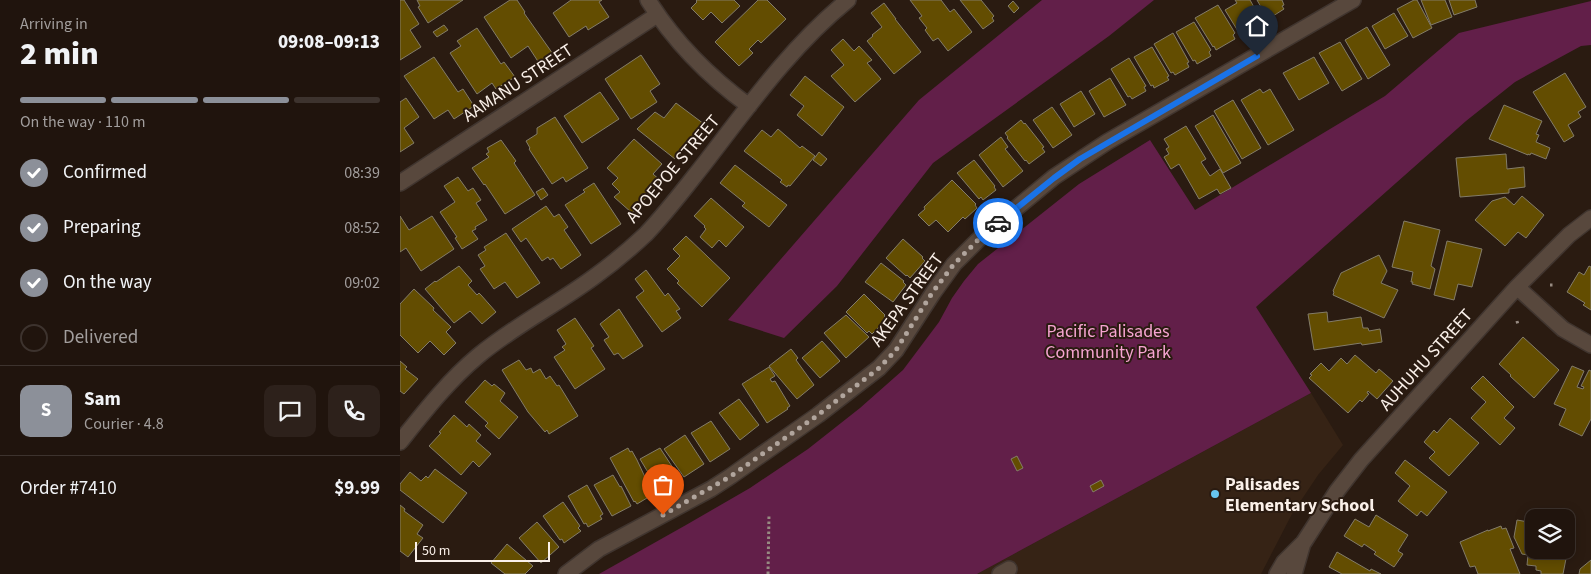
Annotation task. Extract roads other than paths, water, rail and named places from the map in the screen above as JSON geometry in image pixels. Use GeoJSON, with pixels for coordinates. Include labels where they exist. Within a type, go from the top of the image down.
{"type":"FeatureCollection","features":[{"type":"Feature","properties":{"kind":"street"},"geometry":{"type":"LineString","coordinates":[[648,0],[657,15],[691,56],[710,75],[749,106]]}},
{"type":"Feature","properties":{"kind":"street","name":"APOEPOE STREET"},"geometry":{"type":"LineString","coordinates":[[400,442],[448,385],[478,356],[511,331],[593,278],[645,234],[668,210],[749,106],[812,32],[848,0]]}},
{"type":"Feature","properties":{"kind":"street","name":"AKEPA STREET"},"geometry":{"type":"LineString","coordinates":[[566,574],[599,549],[711,489],[731,476],[818,415],[879,368],[896,350],[932,293],[954,264],[980,238],[1054,178],[1106,142],[1353,0]]}},
{"type":"Feature","properties":{"kind":"street","name":"AAMANU STREET"},"geometry":{"type":"LineString","coordinates":[[400,183],[657,15]]}},
{"type":"Feature","properties":{"kind":"street","name":"AUHUHU STREET"},"geometry":{"type":"LineString","coordinates":[[1277,574],[1284,562],[1304,542],[1337,490],[1361,460],[1517,287],[1570,234],[1591,218]]}},
{"type":"Feature","properties":{"kind":"street"},"geometry":{"type":"LineString","coordinates":[[1517,287],[1563,329],[1591,345]]}},
{"type":"Feature","properties":{"kind":"street","name":"AUHUHU STREET"},"geometry":{"type":"LineString","coordinates":[[1294,574],[1304,542]]}},
{"type":"Feature","properties":{"kind":"place","name":"Palisades Elementary School"},"geometry":{"type":"Point","coordinates":[1215,494]}},
{"type":"Feature","properties":{"kind":"park label","name":"Pacific Palisades Community Park"},"geometry":{"type":"Point","coordinates":[1108,341]}}]}
